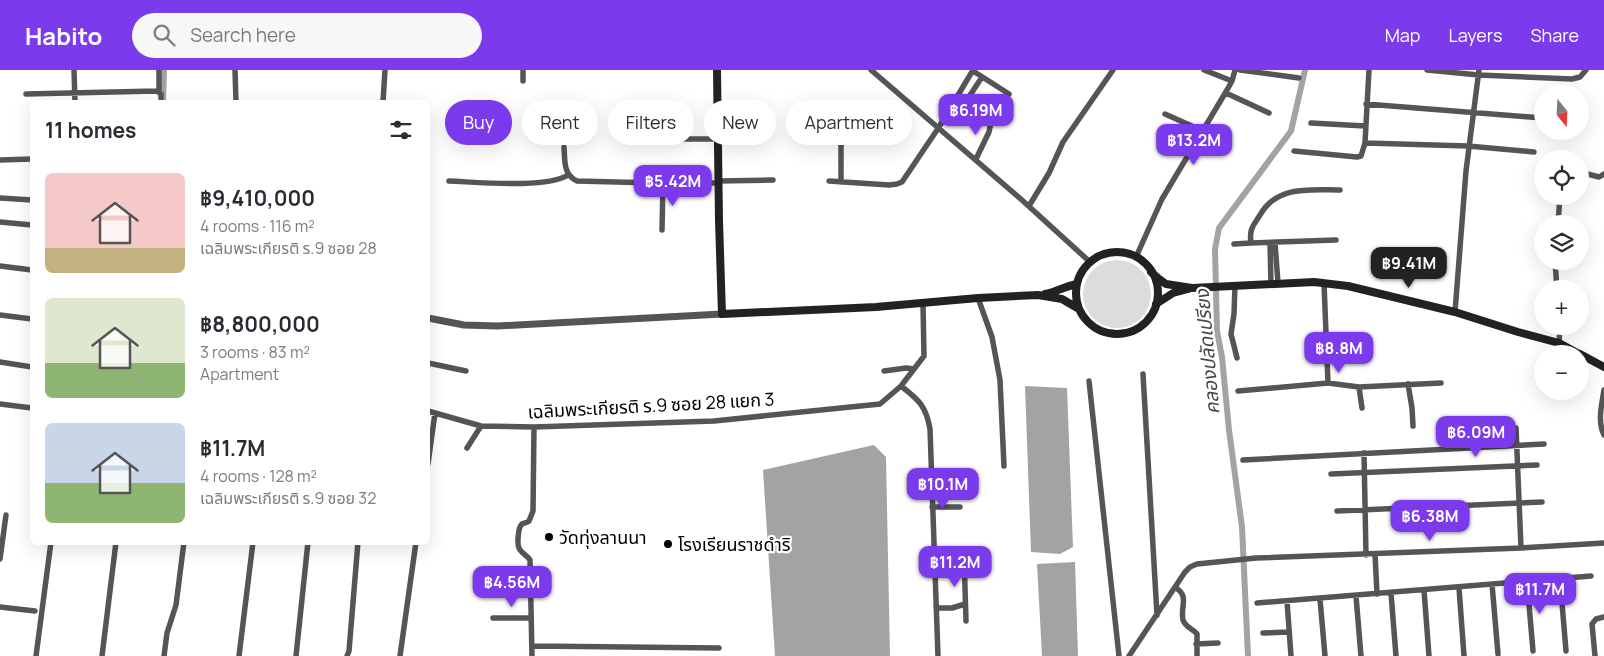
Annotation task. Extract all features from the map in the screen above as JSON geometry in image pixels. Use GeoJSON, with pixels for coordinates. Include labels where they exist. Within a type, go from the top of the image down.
{"type":"FeatureCollection","features":[{"type":"Feature","properties":{"kind":"main road"},"geometry":{"type":"LineString","coordinates":[[717,70],[717,100]]}},
{"type":"Feature","properties":{"kind":"main road"},"geometry":{"type":"LineString","coordinates":[[718,145],[722,314],[923,304],[978,298],[1038,295],[1051,293],[1066,286],[1077,284]]}},
{"type":"Feature","properties":{"kind":"main road"},"geometry":{"type":"LineString","coordinates":[[1112,253],[1128,254],[1136,257],[1147,266],[1157,286],[1156,304],[1152,314],[1140,326],[1126,333],[1117,334],[1102,331],[1088,322],[1079,309],[1076,296],[1077,284],[1082,272],[1090,262],[1112,253]]}},
{"type":"Feature","properties":{"kind":"main road"},"geometry":{"type":"LineString","coordinates":[[1151,272],[1166,284],[1192,288],[1324,283],[1348,286],[1455,312],[1564,345]]}},
{"type":"Feature","properties":{"kind":"main road"},"geometry":{"type":"LineString","coordinates":[[1156,304],[1173,293],[1192,288]]}},
{"type":"Feature","properties":{"kind":"main road"},"geometry":{"type":"LineString","coordinates":[[1038,295],[1062,299],[1079,309]]}},
{"type":"Feature","properties":{"kind":"main road"},"geometry":{"type":"LineString","coordinates":[[1589,359],[1604,367]]}},
{"type":"Feature","properties":{"kind":"street"},"geometry":{"type":"LineString","coordinates":[[74,70],[75,100]]}},
{"type":"Feature","properties":{"kind":"street"},"geometry":{"type":"LineString","coordinates":[[26,94],[74,92],[160,95],[159,70]]}},
{"type":"Feature","properties":{"kind":"street"},"geometry":{"type":"LineString","coordinates":[[235,70],[236,100]]}},
{"type":"Feature","properties":{"kind":"street"},"geometry":{"type":"LineString","coordinates":[[383,100],[385,70]]}},
{"type":"Feature","properties":{"kind":"street"},"geometry":{"type":"LineString","coordinates":[[523,70],[523,81]]}},
{"type":"Feature","properties":{"kind":"street"},"geometry":{"type":"LineString","coordinates":[[871,70],[1029,206],[1090,262]]}},
{"type":"Feature","properties":{"kind":"street"},"geometry":{"type":"LineString","coordinates":[[829,181],[889,185],[902,182],[939,128],[973,70],[1009,94]]}},
{"type":"Feature","properties":{"kind":"street"},"geometry":{"type":"LineString","coordinates":[[1029,206],[1049,173],[1062,142],[1113,70]]}},
{"type":"Feature","properties":{"kind":"street"},"geometry":{"type":"LineString","coordinates":[[1204,70],[1232,81]]}},
{"type":"Feature","properties":{"kind":"street"},"geometry":{"type":"LineString","coordinates":[[1136,257],[1162,199],[1226,93],[1235,70]]}},
{"type":"Feature","properties":{"kind":"street"},"geometry":{"type":"LineString","coordinates":[[1240,70],[1299,78]]}},
{"type":"Feature","properties":{"kind":"street"},"geometry":{"type":"LineString","coordinates":[[1294,151],[1361,156],[1365,144],[1369,70]]}},
{"type":"Feature","properties":{"kind":"street"},"geometry":{"type":"LineString","coordinates":[[1427,70],[1572,79],[1580,77],[1586,70]]}},
{"type":"Feature","properties":{"kind":"street"},"geometry":{"type":"LineString","coordinates":[[1455,312],[1468,146],[1479,73]]}},
{"type":"Feature","properties":{"kind":"street"},"geometry":{"type":"LineString","coordinates":[[963,106],[982,77]]}},
{"type":"Feature","properties":{"kind":"street"},"geometry":{"type":"LineString","coordinates":[[1226,93],[1269,113]]}},
{"type":"Feature","properties":{"kind":"street"},"geometry":{"type":"LineString","coordinates":[[1366,104],[1534,117]]}},
{"type":"Feature","properties":{"kind":"street"},"geometry":{"type":"LineString","coordinates":[[1165,114],[1203,131]]}},
{"type":"Feature","properties":{"kind":"street"},"geometry":{"type":"LineString","coordinates":[[976,160],[989,132],[992,117]]}},
{"type":"Feature","properties":{"kind":"street"},"geometry":{"type":"LineString","coordinates":[[1310,123],[1365,126]]}},
{"type":"Feature","properties":{"kind":"street"},"geometry":{"type":"LineString","coordinates":[[1365,144],[1468,146],[1534,152]]}},
{"type":"Feature","properties":{"kind":"street"},"geometry":{"type":"LineString","coordinates":[[841,145],[841,182]]}},
{"type":"Feature","properties":{"kind":"street"},"geometry":{"type":"LineString","coordinates":[[564,147],[565,166],[568,175],[587,182],[663,183],[773,180]]}},
{"type":"Feature","properties":{"kind":"street"},"geometry":{"type":"LineString","coordinates":[[0,160],[30,159]]}},
{"type":"Feature","properties":{"kind":"street"},"geometry":{"type":"LineString","coordinates":[[1589,175],[1599,177],[1604,174]]}},
{"type":"Feature","properties":{"kind":"street"},"geometry":{"type":"LineString","coordinates":[[449,181],[517,184],[562,180],[568,175]]}},
{"type":"Feature","properties":{"kind":"street"},"geometry":{"type":"LineString","coordinates":[[662,230],[663,183]]}},
{"type":"Feature","properties":{"kind":"street"},"geometry":{"type":"LineString","coordinates":[[1251,243],[1251,229],[1270,200],[1296,191],[1340,190]]}},
{"type":"Feature","properties":{"kind":"street"},"geometry":{"type":"LineString","coordinates":[[0,198],[30,200]]}},
{"type":"Feature","properties":{"kind":"street"},"geometry":{"type":"LineString","coordinates":[[0,222],[30,225]]}},
{"type":"Feature","properties":{"kind":"street"},"geometry":{"type":"LineString","coordinates":[[1234,244],[1336,240]]}},
{"type":"Feature","properties":{"kind":"street"},"geometry":{"type":"LineString","coordinates":[[1273,243],[1274,284]]}},
{"type":"Feature","properties":{"kind":"street"},"geometry":{"type":"LineString","coordinates":[[0,266],[30,270]]}},
{"type":"Feature","properties":{"kind":"street"},"geometry":{"type":"LineString","coordinates":[[1324,283],[1328,383]]}},
{"type":"Feature","properties":{"kind":"street"},"geometry":{"type":"LineString","coordinates":[[1231,286],[1234,314],[1231,334],[1237,358]]}},
{"type":"Feature","properties":{"kind":"street"},"geometry":{"type":"LineString","coordinates":[[978,298],[992,338],[1000,380],[1004,466]]}},
{"type":"Feature","properties":{"kind":"street","name":"เฉลิมพระเกียรติ ร.9 ซอย 28 แยก 3"},"geometry":{"type":"LineString","coordinates":[[430,412],[480,426],[534,427],[714,421],[880,404],[901,386],[924,356],[923,304]]}},
{"type":"Feature","properties":{"kind":"street"},"geometry":{"type":"LineString","coordinates":[[430,318],[464,325],[498,326],[722,314]]}},
{"type":"Feature","properties":{"kind":"street"},"geometry":{"type":"LineString","coordinates":[[0,315],[30,319]]}},
{"type":"Feature","properties":{"kind":"street"},"geometry":{"type":"LineString","coordinates":[[1560,335],[1560,343]]}},
{"type":"Feature","properties":{"kind":"street"},"geometry":{"type":"LineString","coordinates":[[0,362],[30,367]]}},
{"type":"Feature","properties":{"kind":"street"},"geometry":{"type":"LineString","coordinates":[[430,363],[466,371]]}},
{"type":"Feature","properties":{"kind":"street"},"geometry":{"type":"LineString","coordinates":[[884,371],[906,368],[914,369]]}},
{"type":"Feature","properties":{"kind":"street"},"geometry":{"type":"LineString","coordinates":[[1143,374],[1157,615]]}},
{"type":"Feature","properties":{"kind":"street"},"geometry":{"type":"LineString","coordinates":[[1089,381],[1119,656]]}},
{"type":"Feature","properties":{"kind":"street"},"geometry":{"type":"LineString","coordinates":[[1238,391],[1328,383],[1359,387],[1441,382]]}},
{"type":"Feature","properties":{"kind":"street"},"geometry":{"type":"LineString","coordinates":[[1408,384],[1413,426]]}},
{"type":"Feature","properties":{"kind":"street"},"geometry":{"type":"LineString","coordinates":[[901,386],[919,400],[928,417],[930,429],[938,656]]}},
{"type":"Feature","properties":{"kind":"street"},"geometry":{"type":"LineString","coordinates":[[1359,387],[1362,408]]}},
{"type":"Feature","properties":{"kind":"street"},"geometry":{"type":"LineString","coordinates":[[1604,390],[1600,414],[1604,435]]}},
{"type":"Feature","properties":{"kind":"street"},"geometry":{"type":"LineString","coordinates":[[0,404],[30,408]]}},
{"type":"Feature","properties":{"kind":"street"},"geometry":{"type":"LineString","coordinates":[[430,449],[435,413]]}},
{"type":"Feature","properties":{"kind":"street"},"geometry":{"type":"LineString","coordinates":[[467,448],[480,426]]}},
{"type":"Feature","properties":{"kind":"street"},"geometry":{"type":"LineString","coordinates":[[532,656],[530,560],[527,555],[520,551],[518,544],[519,527],[529,521],[533,511],[534,427]]}},
{"type":"Feature","properties":{"kind":"street"},"geometry":{"type":"LineString","coordinates":[[1516,428],[1521,548]]}},
{"type":"Feature","properties":{"kind":"street"},"geometry":{"type":"LineString","coordinates":[[1243,460],[1544,444]]}},
{"type":"Feature","properties":{"kind":"street"},"geometry":{"type":"LineString","coordinates":[[1364,453],[1366,555]]}},
{"type":"Feature","properties":{"kind":"street"},"geometry":{"type":"LineString","coordinates":[[1331,474],[1538,465]]}},
{"type":"Feature","properties":{"kind":"street"},"geometry":{"type":"LineString","coordinates":[[1337,510],[1542,502]]}},
{"type":"Feature","properties":{"kind":"street"},"geometry":{"type":"LineString","coordinates":[[932,508],[960,507]]}},
{"type":"Feature","properties":{"kind":"street"},"geometry":{"type":"LineString","coordinates":[[0,559],[6,515]]}},
{"type":"Feature","properties":{"kind":"street"},"geometry":{"type":"LineString","coordinates":[[1129,656],[1190,567],[1201,563],[1256,558],[1366,555],[1604,543]]}},
{"type":"Feature","properties":{"kind":"street"},"geometry":{"type":"LineString","coordinates":[[36,656],[51,545]]}},
{"type":"Feature","properties":{"kind":"street"},"geometry":{"type":"LineString","coordinates":[[102,656],[116,545]]}},
{"type":"Feature","properties":{"kind":"street"},"geometry":{"type":"LineString","coordinates":[[164,656],[176,605],[184,545]]}},
{"type":"Feature","properties":{"kind":"street"},"geometry":{"type":"LineString","coordinates":[[239,656],[253,545]]}},
{"type":"Feature","properties":{"kind":"street"},"geometry":{"type":"LineString","coordinates":[[296,656],[308,545]]}},
{"type":"Feature","properties":{"kind":"street"},"geometry":{"type":"LineString","coordinates":[[347,656],[349,651],[358,545]]}},
{"type":"Feature","properties":{"kind":"street"},"geometry":{"type":"LineString","coordinates":[[400,656],[416,545]]}},
{"type":"Feature","properties":{"kind":"street"},"geometry":{"type":"LineString","coordinates":[[964,554],[966,621]]}},
{"type":"Feature","properties":{"kind":"street"},"geometry":{"type":"LineString","coordinates":[[1375,554],[1377,594]]}},
{"type":"Feature","properties":{"kind":"street"},"geometry":{"type":"LineString","coordinates":[[1257,603],[1591,576]]}},
{"type":"Feature","properties":{"kind":"street"},"geometry":{"type":"LineString","coordinates":[[1560,579],[1566,651]]}},
{"type":"Feature","properties":{"kind":"street"},"geometry":{"type":"LineString","coordinates":[[1527,581],[1533,651]]}},
{"type":"Feature","properties":{"kind":"street"},"geometry":{"type":"LineString","coordinates":[[1492,584],[1498,654]]}},
{"type":"Feature","properties":{"kind":"street"},"geometry":{"type":"LineString","coordinates":[[1175,587],[1182,592],[1184,620],[1187,626],[1195,632],[1197,656]]}},
{"type":"Feature","properties":{"kind":"street"},"geometry":{"type":"LineString","coordinates":[[1459,588],[1464,656]]}},
{"type":"Feature","properties":{"kind":"street"},"geometry":{"type":"LineString","coordinates":[[1424,590],[1429,656]]}},
{"type":"Feature","properties":{"kind":"street"},"geometry":{"type":"LineString","coordinates":[[1391,593],[1396,656]]}},
{"type":"Feature","properties":{"kind":"street"},"geometry":{"type":"LineString","coordinates":[[1356,596],[1361,656]]}},
{"type":"Feature","properties":{"kind":"street"},"geometry":{"type":"LineString","coordinates":[[1320,599],[1325,656]]}},
{"type":"Feature","properties":{"kind":"street"},"geometry":{"type":"LineString","coordinates":[[1287,601],[1291,656]]}},
{"type":"Feature","properties":{"kind":"street"},"geometry":{"type":"LineString","coordinates":[[936,608],[952,608],[966,604]]}},
{"type":"Feature","properties":{"kind":"street"},"geometry":{"type":"LineString","coordinates":[[0,607],[35,612]]}},
{"type":"Feature","properties":{"kind":"street"},"geometry":{"type":"LineString","coordinates":[[1595,656],[1592,624],[1596,619],[1604,617]]}},
{"type":"Feature","properties":{"kind":"street"},"geometry":{"type":"LineString","coordinates":[[493,618],[531,618]]}},
{"type":"Feature","properties":{"kind":"street"},"geometry":{"type":"LineString","coordinates":[[1262,633],[1289,632]]}},
{"type":"Feature","properties":{"kind":"street"},"geometry":{"type":"LineString","coordinates":[[1196,644],[1218,643]]}},
{"type":"Feature","properties":{"kind":"street"},"geometry":{"type":"LineString","coordinates":[[532,646],[719,648]]}},
{"type":"Feature","properties":{"kind":"street"},"geometry":{"type":"LineString","coordinates":[[666,656],[667,648]]}},
{"type":"Feature","properties":{"kind":"shaded area"},"geometry":{"type":"Polygon","coordinates":[[[1117,260],[1130,263],[1141,270],[1148,281],[1151,294],[1148,307],[1141,318],[1130,325],[1117,328],[1104,325],[1093,318],[1086,307],[1083,294],[1086,281],[1093,270],[1104,263],[1117,260]]]}},
{"type":"Feature","properties":{"kind":"shaded area"},"geometry":{"type":"Polygon","coordinates":[[[1025,386],[1067,388],[1073,547],[1060,554],[1031,552],[1025,386]]]}},
{"type":"Feature","properties":{"kind":"shaded area"},"geometry":{"type":"Polygon","coordinates":[[[874,445],[886,457],[890,656],[775,656],[763,470],[874,445]]]}},
{"type":"Feature","properties":{"kind":"shaded area"},"geometry":{"type":"Polygon","coordinates":[[[1075,562],[1078,656],[1042,656],[1037,564],[1075,562]]]}},
{"type":"Feature","properties":{"kind":"waterway"},"geometry":{"type":"LineString","coordinates":[[163,100],[164,70]]}},
{"type":"Feature","properties":{"kind":"waterway","name":"คลองปลัดเปรียง"},"geometry":{"type":"LineString","coordinates":[[1248,656],[1242,527],[1229,430],[1222,357],[1217,331],[1215,249],[1219,228],[1291,131],[1305,70]]}},
{"type":"Feature","properties":{"kind":"place","name":"วัดทุ่งลานนา"},"geometry":{"type":"Point","coordinates":[549,537]}},
{"type":"Feature","properties":{"kind":"place","name":"โรงเรียนราชดำริ"},"geometry":{"type":"Point","coordinates":[668,544]}}]}
